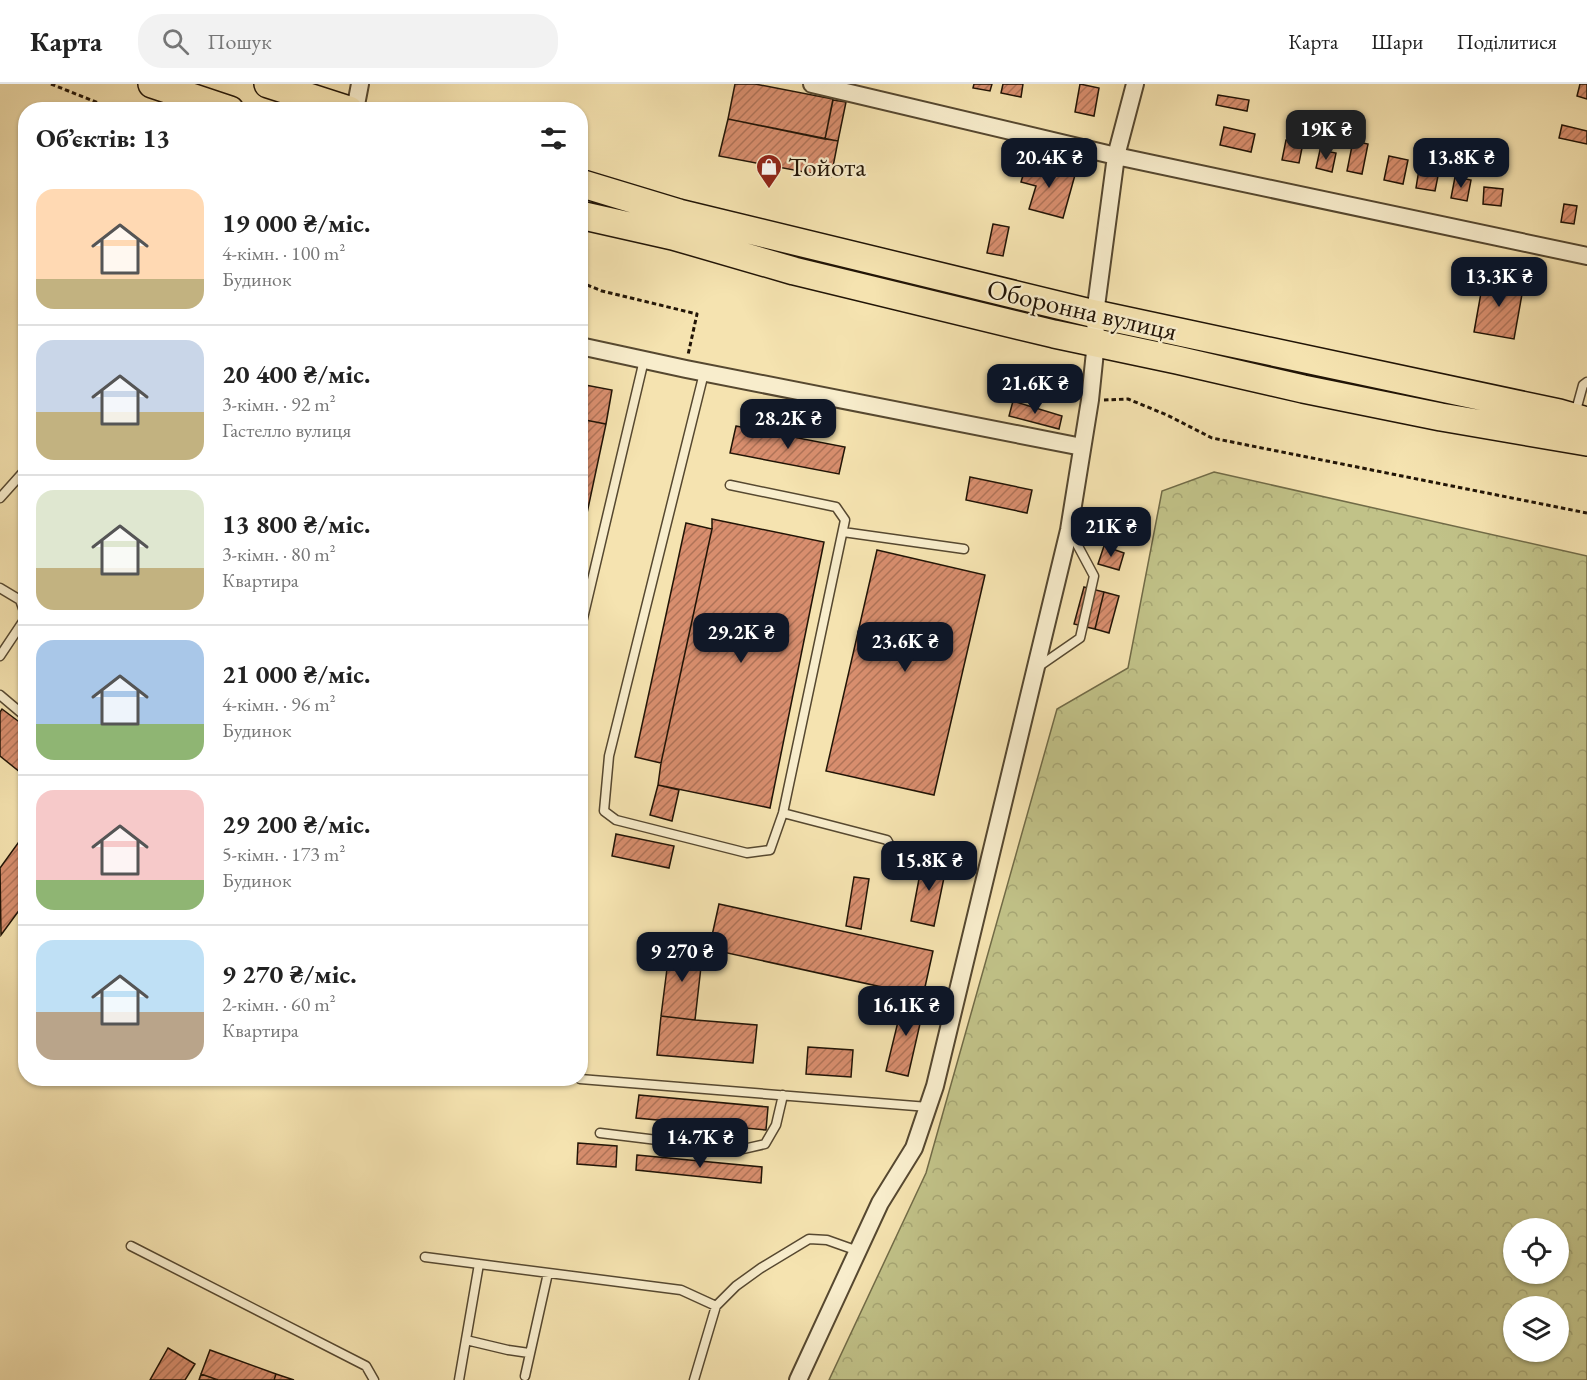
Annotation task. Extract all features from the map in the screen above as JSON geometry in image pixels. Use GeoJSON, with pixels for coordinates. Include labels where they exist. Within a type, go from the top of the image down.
{"type":"FeatureCollection","features":[{"type":"Feature","properties":{"kind":"main road"},"geometry":{"type":"LineString","coordinates":[[152,84],[206,102]]}},
{"type":"Feature","properties":{"kind":"main road"},"geometry":{"type":"LineString","coordinates":[[268,84],[324,102]]}},
{"type":"Feature","properties":{"kind":"main road","name":"Оборонна вулиця"},"geometry":{"type":"LineString","coordinates":[[588,185],[680,213],[1095,314],[1581,419]]}},
{"type":"Feature","properties":{"kind":"main road","name":"Оборонна вулиця"},"geometry":{"type":"LineString","coordinates":[[588,217],[673,236],[806,274],[1054,334],[1314,392],[1587,442]]}},
{"type":"Feature","properties":{"kind":"street"},"geometry":{"type":"LineString","coordinates":[[357,102],[360,84]]}},
{"type":"Feature","properties":{"kind":"street"},"geometry":{"type":"LineString","coordinates":[[812,84],[1116,156],[1587,256]]}},
{"type":"Feature","properties":{"kind":"street"},"geometry":{"type":"LineString","coordinates":[[798,1380],[880,1203],[914,1148],[935,1086],[1070,530],[1090,400],[1096,342],[1095,314],[1116,156],[1135,84]]}},
{"type":"Feature","properties":{"kind":"street"},"geometry":{"type":"LineString","coordinates":[[588,348],[704,373],[1082,447]]}},
{"type":"Feature","properties":{"kind":"lane"},"geometry":{"type":"LineString","coordinates":[[588,597],[644,360]]}},
{"type":"Feature","properties":{"kind":"lane"},"geometry":{"type":"LineString","coordinates":[[704,373],[609,756],[604,811],[616,820],[747,853],[770,850],[783,813],[845,520],[836,507],[730,484]]}},
{"type":"Feature","properties":{"kind":"lane"},"geometry":{"type":"LineString","coordinates":[[1581,419],[1583,385],[1587,382]]}},
{"type":"Feature","properties":{"kind":"lane"},"geometry":{"type":"LineString","coordinates":[[0,498],[18,479]]}},
{"type":"Feature","properties":{"kind":"lane"},"geometry":{"type":"LineString","coordinates":[[1035,669],[1080,638],[1094,576],[1070,530]]}},
{"type":"Feature","properties":{"kind":"lane"},"geometry":{"type":"LineString","coordinates":[[843,532],[964,549]]}},
{"type":"Feature","properties":{"kind":"lane"},"geometry":{"type":"LineString","coordinates":[[0,588],[18,599]]}},
{"type":"Feature","properties":{"kind":"lane"},"geometry":{"type":"LineString","coordinates":[[0,656],[18,629]]}},
{"type":"Feature","properties":{"kind":"lane"},"geometry":{"type":"LineString","coordinates":[[0,695],[18,710]]}},
{"type":"Feature","properties":{"kind":"lane"},"geometry":{"type":"LineString","coordinates":[[783,813],[886,840],[894,853],[894,873]]}},
{"type":"Feature","properties":{"kind":"lane"},"geometry":{"type":"LineString","coordinates":[[588,1080],[928,1107]]}},
{"type":"Feature","properties":{"kind":"lane"},"geometry":{"type":"LineString","coordinates":[[600,1132],[739,1150],[765,1144],[776,1125],[783,1095]]}},
{"type":"Feature","properties":{"kind":"lane"},"geometry":{"type":"LineString","coordinates":[[694,1380],[716,1306],[736,1286],[809,1239],[827,1240],[858,1251]]}},
{"type":"Feature","properties":{"kind":"lane"},"geometry":{"type":"LineString","coordinates":[[131,1246],[366,1366],[374,1380]]}},
{"type":"Feature","properties":{"kind":"lane"},"geometry":{"type":"LineString","coordinates":[[425,1257],[681,1290],[716,1306]]}},
{"type":"Feature","properties":{"kind":"lane"},"geometry":{"type":"LineString","coordinates":[[459,1380],[479,1264]]}},
{"type":"Feature","properties":{"kind":"lane"},"geometry":{"type":"LineString","coordinates":[[525,1376],[548,1273]]}},
{"type":"Feature","properties":{"kind":"lane"},"geometry":{"type":"LineString","coordinates":[[466,1340],[529,1353]]}},
{"type":"Feature","properties":{"kind":"path"},"geometry":{"type":"LineString","coordinates":[[51,84],[96,102]]}},
{"type":"Feature","properties":{"kind":"path"},"geometry":{"type":"LineString","coordinates":[[588,285],[602,291],[697,314],[686,369]]}},
{"type":"Feature","properties":{"kind":"path"},"geometry":{"type":"LineString","coordinates":[[1090,400],[1128,399],[1167,415],[1212,438],[1587,513]]}},
{"type":"Feature","properties":{"kind":"green space"},"geometry":{"type":"Polygon","coordinates":[[[1214,472],[1587,556],[1587,1380],[829,1380],[926,1173],[1057,709],[1128,668],[1162,491],[1214,472]]]}},
{"type":"Feature","properties":{"kind":"building"},"geometry":{"type":"Polygon","coordinates":[[[735,84],[755,84],[833,99],[825,139],[728,119],[735,84]]]}},
{"type":"Feature","properties":{"kind":"building"},"geometry":{"type":"Polygon","coordinates":[[[974,84],[992,84],[990,91],[973,88],[974,84]]]}},
{"type":"Feature","properties":{"kind":"building"},"geometry":{"type":"Polygon","coordinates":[[[1003,84],[1023,84],[1021,97],[1001,93],[1003,84]]]}},
{"type":"Feature","properties":{"kind":"building"},"geometry":{"type":"Polygon","coordinates":[[[1080,84],[1099,88],[1094,116],[1075,112],[1080,84]]]}},
{"type":"Feature","properties":{"kind":"building"},"geometry":{"type":"Polygon","coordinates":[[[1580,84],[1587,84],[1587,99],[1577,96],[1580,84]]]}},
{"type":"Feature","properties":{"kind":"building"},"geometry":{"type":"Polygon","coordinates":[[[1218,95],[1249,100],[1247,111],[1216,105],[1218,95]]]}},
{"type":"Feature","properties":{"kind":"building"},"geometry":{"type":"Polygon","coordinates":[[[833,100],[846,102],[838,141],[825,139],[833,100]]]}},
{"type":"Feature","properties":{"kind":"building"},"geometry":{"type":"Polygon","coordinates":[[[728,119],[838,141],[831,177],[719,156],[728,119]]]}},
{"type":"Feature","properties":{"kind":"building"},"geometry":{"type":"Polygon","coordinates":[[[1562,125],[1587,131],[1587,144],[1559,138],[1562,125]]]}},
{"type":"Feature","properties":{"kind":"building"},"geometry":{"type":"Polygon","coordinates":[[[1224,127],[1255,134],[1251,152],[1220,145],[1224,127]]]}},
{"type":"Feature","properties":{"kind":"building"},"geometry":{"type":"Polygon","coordinates":[[[1286,140],[1303,143],[1299,163],[1282,160],[1286,140]]]}},
{"type":"Feature","properties":{"kind":"building"},"geometry":{"type":"Polygon","coordinates":[[[1353,141],[1368,144],[1362,174],[1347,171],[1353,141]]]}},
{"type":"Feature","properties":{"kind":"building"},"geometry":{"type":"Polygon","coordinates":[[[1320,150],[1336,153],[1332,172],[1316,168],[1320,150]]]}},
{"type":"Feature","properties":{"kind":"building"},"geometry":{"type":"Polygon","coordinates":[[[1389,156],[1408,160],[1403,184],[1384,180],[1389,156]]]}},
{"type":"Feature","properties":{"kind":"building"},"geometry":{"type":"Polygon","coordinates":[[[1027,162],[1075,175],[1063,218],[1029,209],[1036,186],[1021,182],[1027,162]]]}},
{"type":"Feature","properties":{"kind":"building"},"geometry":{"type":"Polygon","coordinates":[[[1420,163],[1440,166],[1435,191],[1416,188],[1420,163]]]}},
{"type":"Feature","properties":{"kind":"building"},"geometry":{"type":"Polygon","coordinates":[[[1455,177],[1471,180],[1467,201],[1451,198],[1455,177]]]}},
{"type":"Feature","properties":{"kind":"building"},"geometry":{"type":"Polygon","coordinates":[[[1484,187],[1503,189],[1501,206],[1483,204],[1484,187]]]}},
{"type":"Feature","properties":{"kind":"building"},"geometry":{"type":"Polygon","coordinates":[[[1564,204],[1577,206],[1574,224],[1561,222],[1564,204]]]}},
{"type":"Feature","properties":{"kind":"building"},"geometry":{"type":"Polygon","coordinates":[[[993,224],[1009,227],[1003,256],[987,253],[993,224]]]}},
{"type":"Feature","properties":{"kind":"building"},"geometry":{"type":"Polygon","coordinates":[[[1484,276],[1524,283],[1514,339],[1474,332],[1484,276]]]}},
{"type":"Feature","properties":{"kind":"building"},"geometry":{"type":"Polygon","coordinates":[[[588,386],[612,390],[606,424],[588,421],[588,386]]]}},
{"type":"Feature","properties":{"kind":"building"},"geometry":{"type":"Polygon","coordinates":[[[1013,401],[1062,416],[1059,429],[1009,416],[1013,401]]]}},
{"type":"Feature","properties":{"kind":"building"},"geometry":{"type":"Polygon","coordinates":[[[588,421],[606,424],[588,508],[588,421]]]}},
{"type":"Feature","properties":{"kind":"building"},"geometry":{"type":"Polygon","coordinates":[[[736,426],[845,447],[839,474],[730,453],[736,426]]]}},
{"type":"Feature","properties":{"kind":"building"},"geometry":{"type":"Polygon","coordinates":[[[970,477],[1032,490],[1027,513],[966,500],[970,477]]]}},
{"type":"Feature","properties":{"kind":"building"},"geometry":{"type":"Polygon","coordinates":[[[712,519],[824,542],[770,808],[658,785],[712,529],[712,519]]]}},
{"type":"Feature","properties":{"kind":"building"},"geometry":{"type":"Polygon","coordinates":[[[686,523],[712,529],[661,763],[635,757],[686,523]]]}},
{"type":"Feature","properties":{"kind":"building"},"geometry":{"type":"Polygon","coordinates":[[[1104,546],[1124,553],[1119,570],[1098,564],[1104,546]]]}},
{"type":"Feature","properties":{"kind":"building"},"geometry":{"type":"Polygon","coordinates":[[[877,550],[985,575],[934,795],[826,771],[877,550]]]}},
{"type":"Feature","properties":{"kind":"building"},"geometry":{"type":"Polygon","coordinates":[[[1084,587],[1104,592],[1095,629],[1074,624],[1084,587]]]}},
{"type":"Feature","properties":{"kind":"building"},"geometry":{"type":"Polygon","coordinates":[[[1104,592],[1119,596],[1109,633],[1095,629],[1104,592]]]}},
{"type":"Feature","properties":{"kind":"building"},"geometry":{"type":"Polygon","coordinates":[[[2,709],[18,721],[18,771],[0,756],[0,712],[2,709]]]}},
{"type":"Feature","properties":{"kind":"building"},"geometry":{"type":"Polygon","coordinates":[[[658,785],[679,790],[672,821],[650,815],[658,785]]]}},
{"type":"Feature","properties":{"kind":"building"},"geometry":{"type":"Polygon","coordinates":[[[616,834],[674,846],[669,868],[612,856],[616,834]]]}},
{"type":"Feature","properties":{"kind":"building"},"geometry":{"type":"Polygon","coordinates":[[[18,843],[18,912],[1,935],[0,868],[18,843]]]}},
{"type":"Feature","properties":{"kind":"building"},"geometry":{"type":"Polygon","coordinates":[[[923,858],[947,863],[934,926],[911,921],[923,858]]]}},
{"type":"Feature","properties":{"kind":"building"},"geometry":{"type":"Polygon","coordinates":[[[854,877],[869,879],[861,929],[846,926],[854,877]]]}},
{"type":"Feature","properties":{"kind":"building"},"geometry":{"type":"Polygon","coordinates":[[[719,904],[933,951],[923,996],[709,949],[719,904]]]}},
{"type":"Feature","properties":{"kind":"building"},"geometry":{"type":"Polygon","coordinates":[[[670,945],[703,949],[695,1020],[661,1016],[670,945]]]}},
{"type":"Feature","properties":{"kind":"building"},"geometry":{"type":"Polygon","coordinates":[[[904,997],[925,1002],[908,1076],[886,1071],[904,997]]]}},
{"type":"Feature","properties":{"kind":"building"},"geometry":{"type":"Polygon","coordinates":[[[661,1016],[757,1025],[753,1063],[657,1055],[661,1016]]]}},
{"type":"Feature","properties":{"kind":"building"},"geometry":{"type":"Polygon","coordinates":[[[808,1047],[853,1050],[851,1077],[806,1074],[808,1047]]]}},
{"type":"Feature","properties":{"kind":"building"},"geometry":{"type":"Polygon","coordinates":[[[639,1095],[768,1107],[766,1130],[636,1118],[639,1095]]]}},
{"type":"Feature","properties":{"kind":"building"},"geometry":{"type":"Polygon","coordinates":[[[578,1143],[617,1146],[616,1167],[577,1164],[578,1143]]]}},
{"type":"Feature","properties":{"kind":"building"},"geometry":{"type":"Polygon","coordinates":[[[637,1155],[762,1167],[761,1183],[636,1170],[637,1155]]]}},
{"type":"Feature","properties":{"kind":"building"},"geometry":{"type":"Polygon","coordinates":[[[168,1348],[195,1364],[185,1380],[150,1380],[168,1348]]]}},
{"type":"Feature","properties":{"kind":"building"},"geometry":{"type":"Polygon","coordinates":[[[210,1350],[276,1374],[274,1380],[218,1380],[201,1374],[210,1350]]]}},
{"type":"Feature","properties":{"kind":"building"},"geometry":{"type":"Polygon","coordinates":[[[201,1374],[218,1380],[199,1380],[201,1374]]]}},
{"type":"Feature","properties":{"kind":"building"},"geometry":{"type":"Polygon","coordinates":[[[276,1374],[294,1380],[274,1380],[276,1374]]]}},
{"type":"Feature","properties":{"kind":"place","name":"Тойота"},"geometry":{"type":"Point","coordinates":[769,190]}}]}
